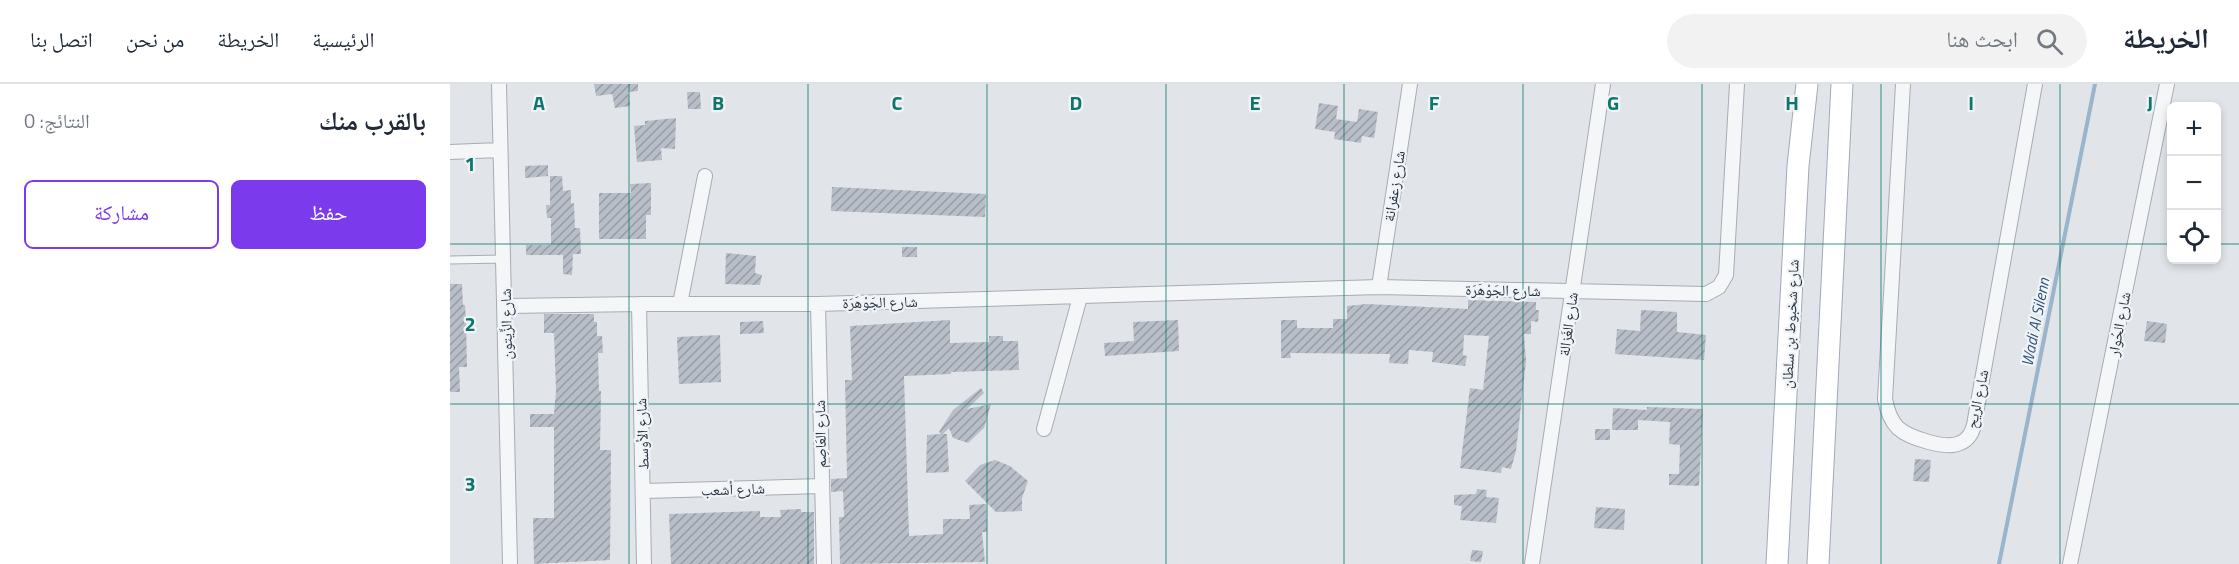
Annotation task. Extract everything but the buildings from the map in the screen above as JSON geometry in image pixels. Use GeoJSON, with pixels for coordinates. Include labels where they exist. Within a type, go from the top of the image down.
{"type":"FeatureCollection","features":[{"type":"Feature","properties":{"kind":"main road","name":"شارع شخبوط بن سلطان"},"geometry":{"type":"LineString","coordinates":[[1777,564],[1798,166],[1807,84]]}},
{"type":"Feature","properties":{"kind":"main road"},"geometry":{"type":"LineString","coordinates":[[1818,564],[1842,84]]}},
{"type":"Feature","properties":{"kind":"main road"},"geometry":{"type":"LineString","coordinates":[[1762,564],[1767,518],[1771,505],[1781,489]]}},
{"type":"Feature","properties":{"kind":"main road"},"geometry":{"type":"LineString","coordinates":[[1779,520],[1786,564]]}},
{"type":"Feature","properties":{"kind":"street","name":"شارع الزَّيتون"},"geometry":{"type":"LineString","coordinates":[[499,84],[510,564]]}},
{"type":"Feature","properties":{"kind":"street","name":"شارع زعفرانة"},"geometry":{"type":"LineString","coordinates":[[1379,288],[1410,84]]}},
{"type":"Feature","properties":{"kind":"street","name":"شارع الغَزالة"},"geometry":{"type":"LineString","coordinates":[[1532,564],[1604,84]]}},
{"type":"Feature","properties":{"kind":"street","name":"شارع الجَوْهَرَة"},"geometry":{"type":"LineString","coordinates":[[505,306],[818,304],[1379,288],[1706,294],[1713,292],[1723,282],[1726,275],[1737,84]]}},
{"type":"Feature","properties":{"kind":"street","name":"شارع الريح"},"geometry":{"type":"LineString","coordinates":[[1903,84],[1884,399],[1890,418],[1905,433],[1914,438],[1953,445],[1967,439],[1974,425],[2035,84]]}},
{"type":"Feature","properties":{"kind":"street","name":"شارع الحُوار"},"geometry":{"type":"LineString","coordinates":[[2070,564],[2168,84]]}},
{"type":"Feature","properties":{"kind":"street"},"geometry":{"type":"LineString","coordinates":[[450,152],[500,150]]}},
{"type":"Feature","properties":{"kind":"street"},"geometry":{"type":"LineString","coordinates":[[680,304],[705,176]]}},
{"type":"Feature","properties":{"kind":"street"},"geometry":{"type":"LineString","coordinates":[[1044,429],[1080,297]]}},
{"type":"Feature","properties":{"kind":"street","name":"شارع الأوسط"},"geometry":{"type":"LineString","coordinates":[[639,304],[644,564]]}},
{"type":"Feature","properties":{"kind":"street","name":"شارع العَاصِم"},"geometry":{"type":"LineString","coordinates":[[818,304],[824,564]]}},
{"type":"Feature","properties":{"kind":"street","name":"شارع أشعب"},"geometry":{"type":"LineString","coordinates":[[644,491],[822,486]]}},
{"type":"Feature","properties":{"kind":"lane"},"geometry":{"type":"LineString","coordinates":[[450,260],[504,259]]}},
{"type":"Feature","properties":{"kind":"waterway","name":"Wadi Al Silenn"},"geometry":{"type":"LineString","coordinates":[[1999,564],[2095,84]]}}]}
